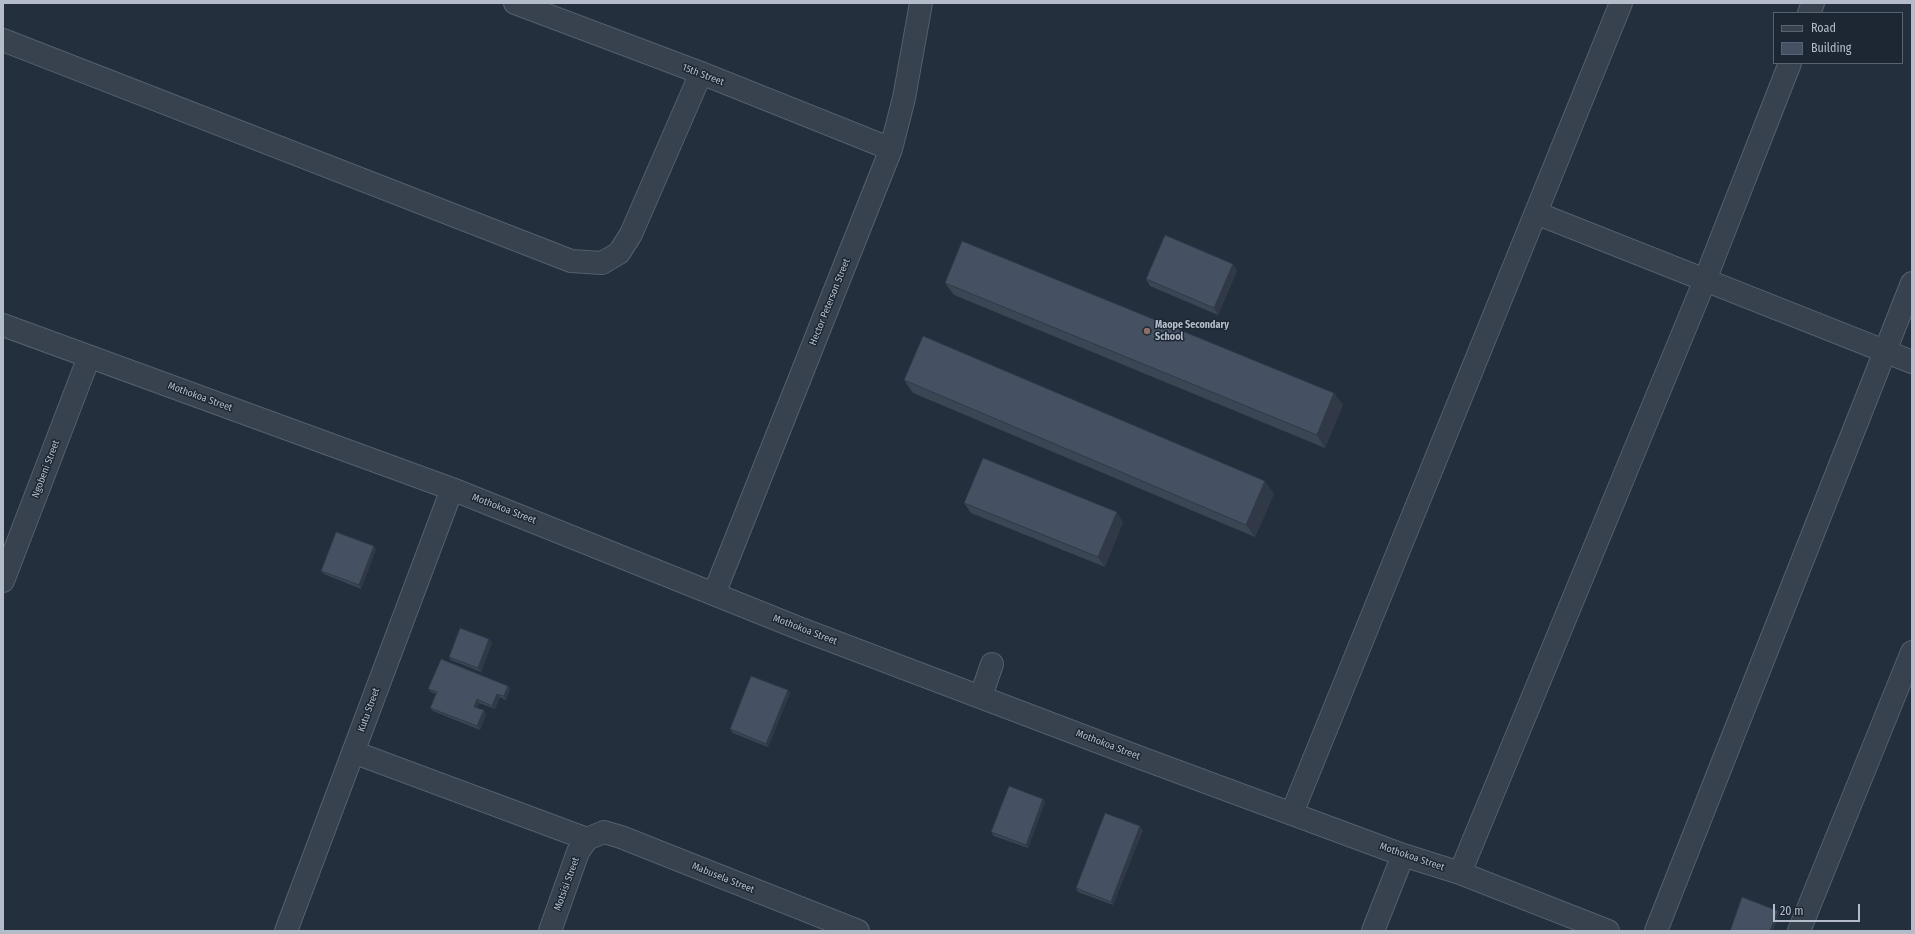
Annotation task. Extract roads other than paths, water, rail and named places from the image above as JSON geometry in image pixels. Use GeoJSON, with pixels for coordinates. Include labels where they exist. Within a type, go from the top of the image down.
{"type":"FeatureCollection","features":[{"type":"Feature","properties":{"kind":"street","name":"15th Street"},"geometry":{"type":"LineString","coordinates":[[515,3],[700,73],[891,149]]}},
{"type":"Feature","properties":{"kind":"street","name":"Hector Peterson Street"},"geometry":{"type":"LineString","coordinates":[[714,594],[891,149],[904,98],[921,3]]}},
{"type":"Feature","properties":{"kind":"street"},"geometry":{"type":"LineString","coordinates":[[1292,813],[1621,3]]}},
{"type":"Feature","properties":{"kind":"street"},"geometry":{"type":"LineString","coordinates":[[3,40],[571,262],[602,263],[619,253],[631,234],[700,73]]}},
{"type":"Feature","properties":{"kind":"street"},"geometry":{"type":"LineString","coordinates":[[1460,874],[1705,280],[1790,64]]}},
{"type":"Feature","properties":{"kind":"street"},"geometry":{"type":"LineString","coordinates":[[1536,213],[1912,362]]}},
{"type":"Feature","properties":{"kind":"street"},"geometry":{"type":"LineString","coordinates":[[1656,931],[1912,284]]}},
{"type":"Feature","properties":{"kind":"street","name":"Mothokoa Street"},"geometry":{"type":"LineString","coordinates":[[3,325],[452,489],[801,629],[981,696],[1141,758],[1402,855],[1460,874],[1608,931]]}},
{"type":"Feature","properties":{"kind":"street","name":"Ngobeni Street"},"geometry":{"type":"LineString","coordinates":[[3,581],[89,357]]}},
{"type":"Feature","properties":{"kind":"street","name":"Kutu Street"},"geometry":{"type":"LineString","coordinates":[[286,931],[452,489]]}},
{"type":"Feature","properties":{"kind":"street"},"geometry":{"type":"LineString","coordinates":[[1799,931],[1912,652]]}},
{"type":"Feature","properties":{"kind":"street"},"geometry":{"type":"LineString","coordinates":[[981,696],[992,664]]}},
{"type":"Feature","properties":{"kind":"street"},"geometry":{"type":"LineString","coordinates":[[353,752],[587,839]]}},
{"type":"Feature","properties":{"kind":"street","name":"Mabusela Street"},"geometry":{"type":"LineString","coordinates":[[587,839],[604,832],[621,837],[858,931]]}},
{"type":"Feature","properties":{"kind":"street","name":"Motsisi Street"},"geometry":{"type":"LineString","coordinates":[[550,931],[578,852],[587,839]]}},
{"type":"Feature","properties":{"kind":"street"},"geometry":{"type":"LineString","coordinates":[[1373,931],[1402,855]]}},
{"type":"Feature","properties":{"kind":"place","name":"Maope Secondary School"},"geometry":{"type":"Point","coordinates":[1147,331]}}]}
